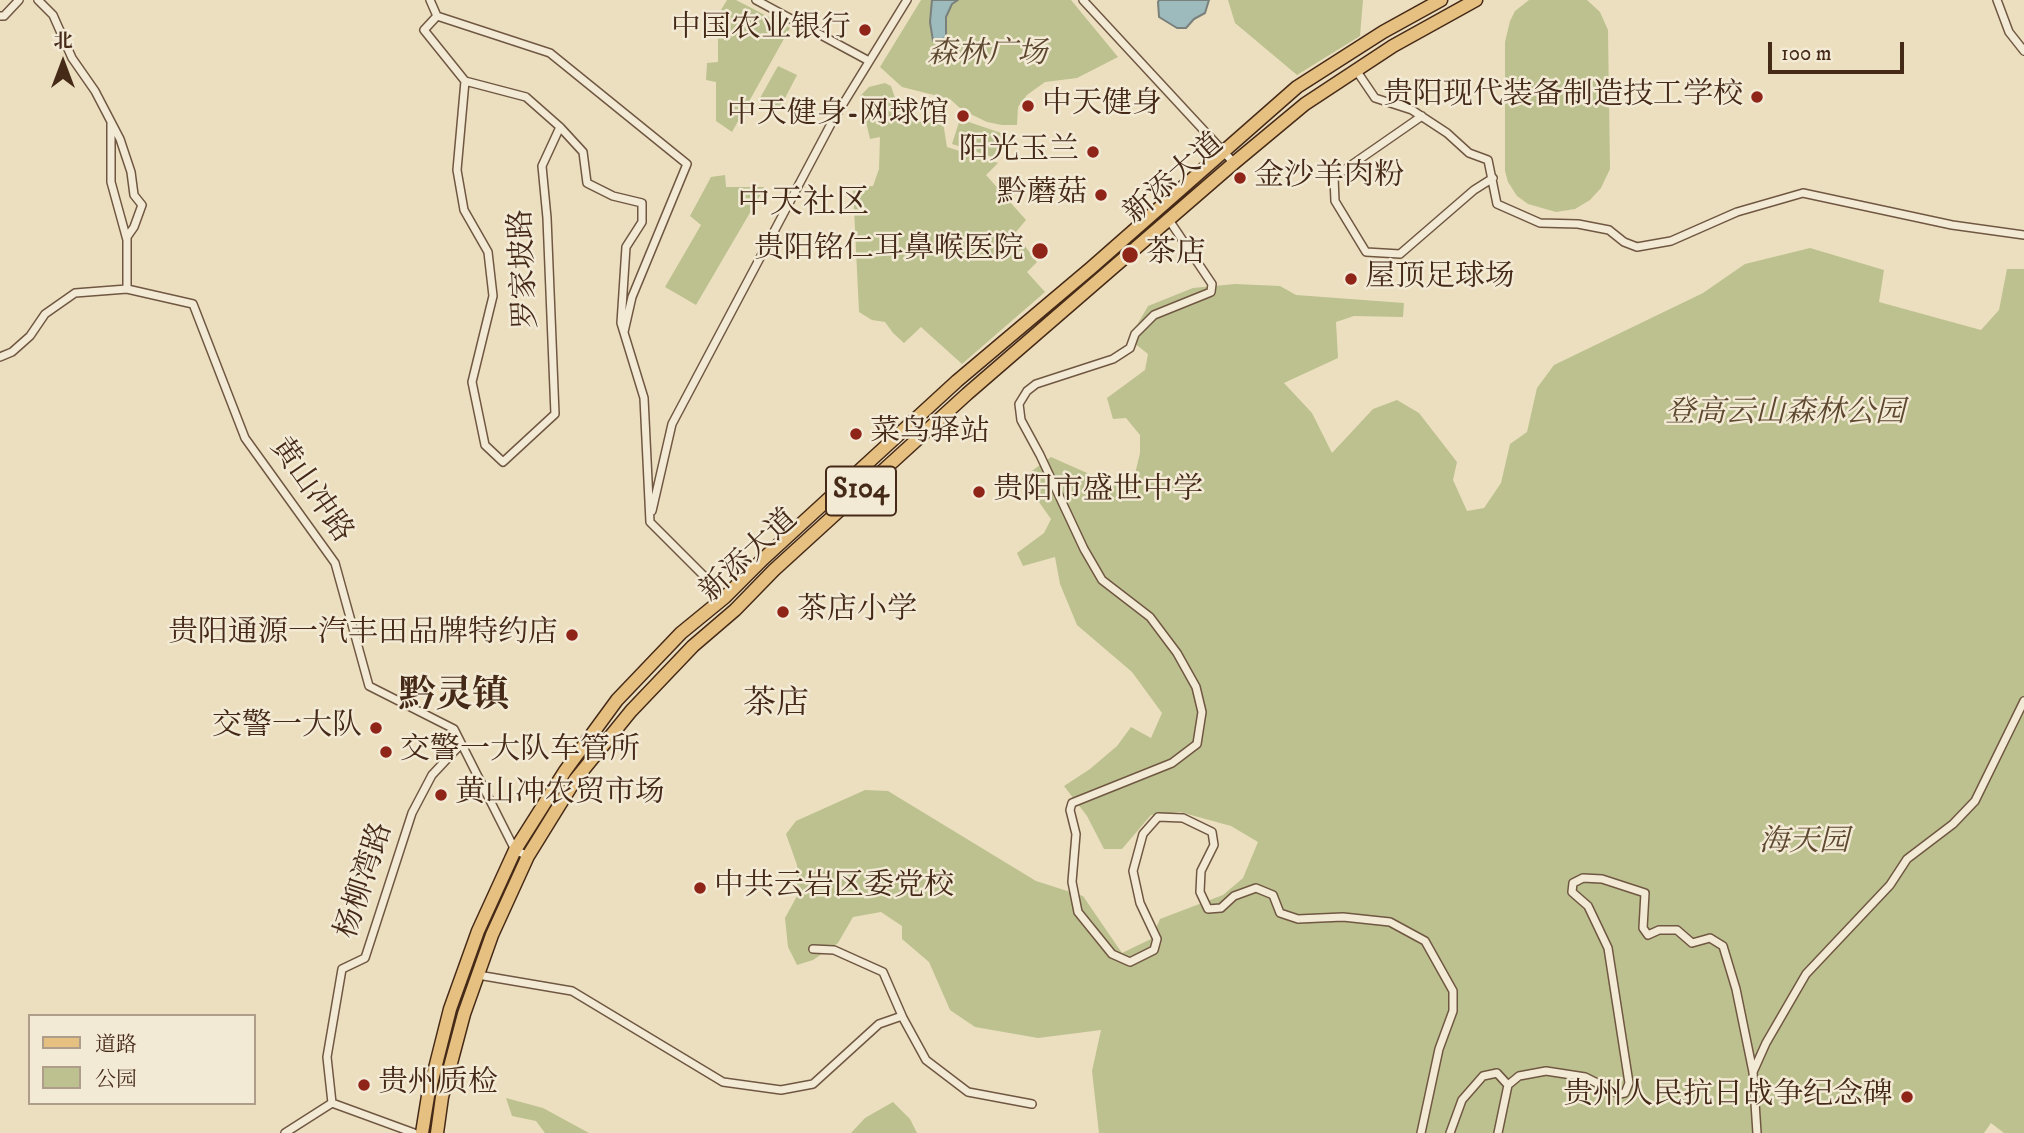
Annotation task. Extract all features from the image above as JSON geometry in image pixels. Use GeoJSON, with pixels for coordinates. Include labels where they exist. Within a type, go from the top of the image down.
{"type":"FeatureCollection","features":[{"type":"Feature","properties":{"kind":"main road","name":"新添大道"},"geometry":{"type":"LineString","coordinates":[[422,1133],[428,1096],[450,1009],[478,931],[515,850],[565,771],[617,700],[681,633],[725,597],[957,381],[1091,268],[1297,87],[1383,32],[1441,0]]}},
{"type":"Feature","properties":{"kind":"main road","name":"新添大道"},"geometry":{"type":"LineString","coordinates":[[437,1133],[442,1097],[464,1014],[492,935],[528,856],[575,780],[631,711],[693,646],[735,610],[774,570],[957,404],[1234,163],[1306,104],[1356,70],[1476,0]]}},
{"type":"Feature","properties":{"kind":"street"},"geometry":{"type":"LineString","coordinates":[[0,16],[4,16],[19,0]]}},
{"type":"Feature","properties":{"kind":"street"},"geometry":{"type":"LineString","coordinates":[[38,0],[53,15],[72,58],[95,91],[120,139],[131,172],[134,195],[142,205],[127,237]]}},
{"type":"Feature","properties":{"kind":"street"},"geometry":{"type":"LineString","coordinates":[[430,0],[437,16],[550,53],[687,164],[632,296],[624,333]]}},
{"type":"Feature","properties":{"kind":"street"},"geometry":{"type":"LineString","coordinates":[[757,0],[869,61]]}},
{"type":"Feature","properties":{"kind":"street"},"geometry":{"type":"LineString","coordinates":[[650,522],[672,424],[827,132],[906,0]]}},
{"type":"Feature","properties":{"kind":"street"},"geometry":{"type":"LineString","coordinates":[[1997,0],[2009,32],[2024,51]]}},
{"type":"Feature","properties":{"kind":"street"},"geometry":{"type":"LineString","coordinates":[[1085,1],[1234,163]]}},
{"type":"Feature","properties":{"kind":"street"},"geometry":{"type":"LineString","coordinates":[[437,16],[425,30],[466,82],[526,97],[583,152],[587,183],[613,196],[642,203],[642,222],[626,247],[621,323],[644,398],[650,522],[725,597]]}},
{"type":"Feature","properties":{"kind":"street"},"geometry":{"type":"LineString","coordinates":[[1356,70],[1375,98],[1412,110],[1447,133],[1469,153],[1488,160],[1497,204],[1540,223],[1578,224],[1609,230],[1623,243],[1637,247],[1671,241],[1737,212],[1803,193],[1952,225],[2024,235]]}},
{"type":"Feature","properties":{"kind":"street","name":"罗家坡路"},"geometry":{"type":"LineString","coordinates":[[466,82],[457,170],[464,210],[488,252],[493,296],[472,382],[485,444],[503,462],[555,414],[547,218],[542,166],[559,127]]}},
{"type":"Feature","properties":{"kind":"street"},"geometry":{"type":"LineString","coordinates":[[1422,116],[1334,177],[1335,201],[1366,252],[1400,254],[1474,190],[1493,178]]}},
{"type":"Feature","properties":{"kind":"street"},"geometry":{"type":"LineString","coordinates":[[111,123],[111,182],[127,237],[127,289]]}},
{"type":"Feature","properties":{"kind":"street"},"geometry":{"type":"LineString","coordinates":[[1169,220],[1212,284],[1211,292],[1154,315],[1135,334],[1130,348],[1113,359],[1036,384],[1027,391],[1019,404],[1021,420],[1083,549],[1102,580],[1150,617],[1177,653],[1196,687],[1202,712],[1197,744],[1172,763],[1072,803],[1070,810],[1076,834],[1072,883],[1077,912],[1112,954],[1130,962],[1154,950],[1157,939],[1140,903],[1133,871],[1143,834],[1158,817],[1183,818],[1212,832],[1214,845],[1201,871],[1200,892],[1208,909],[1221,908],[1234,896],[1255,888],[1273,895],[1280,913],[1298,919],[1343,917],[1390,922],[1425,941],[1453,991],[1453,1011],[1439,1049],[1422,1133]]}},
{"type":"Feature","properties":{"kind":"street","name":"黄山冲路"},"geometry":{"type":"LineString","coordinates":[[0,357],[12,352],[30,336],[45,314],[75,293],[127,289],[193,304],[245,438],[335,563],[369,686],[454,729],[515,850]]}},
{"type":"Feature","properties":{"kind":"street"},"geometry":{"type":"LineString","coordinates":[[1753,1072],[1766,1043],[1806,974],[1889,886],[1907,859],[1953,824],[1975,801],[2024,701]]}},
{"type":"Feature","properties":{"kind":"street","name":"杨柳湾路"},"geometry":{"type":"LineString","coordinates":[[332,1103],[327,1057],[341,969],[365,958],[412,813],[432,775],[461,744]]}},
{"type":"Feature","properties":{"kind":"street"},"geometry":{"type":"LineString","coordinates":[[515,850],[528,856]]}},
{"type":"Feature","properties":{"kind":"street"},"geometry":{"type":"LineString","coordinates":[[1498,1133],[1508,1085],[1519,1076],[1546,1071],[1585,1077],[1619,1094],[1625,1093],[1629,1083],[1608,948],[1588,906],[1572,892],[1573,883],[1583,878],[1602,878],[1645,893],[1643,928],[1648,934],[1659,930],[1677,930],[1692,943],[1710,938],[1723,946],[1736,989],[1753,1072],[1756,1133]]}},
{"type":"Feature","properties":{"kind":"street"},"geometry":{"type":"LineString","coordinates":[[813,949],[834,950],[883,972],[902,1016],[926,1060],[968,1092],[1031,1104]]}},
{"type":"Feature","properties":{"kind":"street"},"geometry":{"type":"LineString","coordinates":[[478,975],[572,990],[723,1082],[781,1090],[813,1084],[879,1024],[902,1016]]}},
{"type":"Feature","properties":{"kind":"street"},"geometry":{"type":"LineString","coordinates":[[1450,1133],[1462,1100],[1483,1076],[1497,1073],[1508,1085]]}},
{"type":"Feature","properties":{"kind":"street"},"geometry":{"type":"LineString","coordinates":[[285,1133],[332,1103],[414,1133]]}},
{"type":"Feature","properties":{"kind":"green space"},"geometry":{"type":"Polygon","coordinates":[[[727,0],[736,0],[790,28],[732,132],[716,121],[716,82],[706,80],[707,63],[718,62],[718,27],[713,23],[727,0]]]}},
{"type":"Feature","properties":{"kind":"green space","name":"森林广场"},"geometry":{"type":"Polygon","coordinates":[[[921,0],[1071,0],[1118,57],[1077,78],[1045,82],[1027,95],[1018,107],[1017,125],[987,122],[962,110],[950,99],[902,87],[880,67],[921,0]]]}},
{"type":"Feature","properties":{"kind":"green space"},"geometry":{"type":"Polygon","coordinates":[[[1228,0],[1363,0],[1360,36],[1297,75],[1235,23],[1228,0]]]}},
{"type":"Feature","properties":{"kind":"green space"},"geometry":{"type":"Polygon","coordinates":[[[1529,0],[1587,0],[1600,12],[1608,30],[1610,169],[1601,188],[1590,200],[1575,209],[1556,212],[1528,204],[1517,196],[1505,171],[1505,42],[1515,11],[1529,0]]]}},
{"type":"Feature","properties":{"kind":"green space"},"geometry":{"type":"Polygon","coordinates":[[[778,66],[797,75],[780,108],[760,98],[778,66]]]}},
{"type":"Feature","properties":{"kind":"green space"},"geometry":{"type":"Polygon","coordinates":[[[885,83],[891,86],[897,104],[911,100],[918,122],[942,116],[947,147],[998,163],[986,175],[1026,220],[1015,233],[1037,262],[1027,272],[1045,292],[962,364],[921,327],[904,343],[885,322],[872,320],[859,312],[853,188],[873,186],[879,169],[880,137],[870,139],[860,96],[869,87],[885,83]]]}},
{"type":"Feature","properties":{"kind":"green space"},"geometry":{"type":"Polygon","coordinates":[[[960,119],[1007,135],[999,159],[952,144],[960,119]]]}},
{"type":"Feature","properties":{"kind":"green space"},"geometry":{"type":"Polygon","coordinates":[[[725,175],[726,187],[765,187],[696,305],[665,287],[701,225],[690,216],[711,177],[725,175]]]}},
{"type":"Feature","properties":{"kind":"green space"},"geometry":{"type":"Polygon","coordinates":[[[1810,248],[1884,270],[1879,302],[1981,330],[1999,310],[2007,269],[2024,269],[2024,1133],[2004,1133],[1991,1123],[1984,1133],[1099,1133],[1092,1071],[1101,1030],[1038,1038],[975,1027],[950,1010],[929,962],[902,939],[902,926],[881,912],[853,917],[838,943],[813,960],[797,965],[788,947],[785,918],[797,896],[797,865],[786,834],[796,821],[865,790],[888,791],[1036,881],[1083,896],[1122,953],[1151,939],[1160,919],[1223,895],[1243,878],[1258,842],[1231,826],[1180,812],[1151,815],[1122,849],[1104,849],[1087,816],[1064,786],[1117,746],[1131,727],[1151,738],[1162,713],[1132,672],[1077,625],[1060,584],[1055,557],[1023,566],[1017,553],[1044,533],[1051,519],[1022,478],[1051,457],[1123,489],[1134,478],[1140,453],[1140,435],[1126,418],[1113,419],[1107,398],[1145,370],[1148,354],[1129,339],[1148,306],[1193,288],[1235,284],[1280,286],[1296,295],[1404,303],[1403,317],[1354,316],[1336,322],[1338,358],[1284,383],[1312,413],[1332,453],[1373,409],[1397,400],[1419,413],[1457,462],[1453,480],[1467,511],[1484,508],[1501,483],[1510,444],[1527,432],[1537,388],[1554,365],[1703,293],[1745,264],[1810,248]]]}},
{"type":"Feature","properties":{"kind":"green space"},"geometry":{"type":"Polygon","coordinates":[[[506,1098],[543,1108],[589,1133],[545,1133],[536,1121],[512,1116],[506,1098]]]}},
{"type":"Feature","properties":{"kind":"green space"},"geometry":{"type":"Polygon","coordinates":[[[893,1102],[910,1119],[917,1133],[851,1133],[865,1118],[893,1102]]]}},
{"type":"Feature","properties":{"kind":"water"},"geometry":{"type":"Polygon","coordinates":[[[932,0],[958,0],[952,4],[946,17],[946,38],[933,41],[930,22],[932,0]]]}},
{"type":"Feature","properties":{"kind":"water"},"geometry":{"type":"Polygon","coordinates":[[[1159,0],[1209,0],[1205,13],[1194,19],[1186,28],[1177,28],[1159,17],[1159,0]]]}},
{"type":"Feature","properties":{"kind":"place","name":"中国农业银行"},"geometry":{"type":"Point","coordinates":[865,30]}},
{"type":"Feature","properties":{"kind":"place","name":"贵阳现代装备制造技工学校"},"geometry":{"type":"Point","coordinates":[1757,97]}},
{"type":"Feature","properties":{"kind":"place","name":"中天健身"},"geometry":{"type":"Point","coordinates":[1028,106]}},
{"type":"Feature","properties":{"kind":"place","name":"中天健身-网球馆"},"geometry":{"type":"Point","coordinates":[963,116]}},
{"type":"Feature","properties":{"kind":"place","name":"阳光玉兰"},"geometry":{"type":"Point","coordinates":[1093,152]}},
{"type":"Feature","properties":{"kind":"place","name":"金沙羊肉粉"},"geometry":{"type":"Point","coordinates":[1240,178]}},
{"type":"Feature","properties":{"kind":"place","name":"黔蘑菇"},"geometry":{"type":"Point","coordinates":[1101,195]}},
{"type":"Feature","properties":{"kind":"place","name":"贵阳铭仁耳鼻喉医院"},"geometry":{"type":"Point","coordinates":[1040,251]}},
{"type":"Feature","properties":{"kind":"place","name":"茶店"},"geometry":{"type":"Point","coordinates":[1130,255]}},
{"type":"Feature","properties":{"kind":"place","name":"屋顶足球场"},"geometry":{"type":"Point","coordinates":[1351,279]}},
{"type":"Feature","properties":{"kind":"place","name":"菜鸟驿站"},"geometry":{"type":"Point","coordinates":[856,434]}},
{"type":"Feature","properties":{"kind":"place","name":"贵阳市盛世中学"},"geometry":{"type":"Point","coordinates":[979,492]}},
{"type":"Feature","properties":{"kind":"place","name":"茶店小学"},"geometry":{"type":"Point","coordinates":[783,612]}},
{"type":"Feature","properties":{"kind":"place","name":"贵阳通源一汽丰田品牌特约店"},"geometry":{"type":"Point","coordinates":[572,635]}},
{"type":"Feature","properties":{"kind":"place","name":"交警一大队"},"geometry":{"type":"Point","coordinates":[376,728]}},
{"type":"Feature","properties":{"kind":"place","name":"交警一大队车管所"},"geometry":{"type":"Point","coordinates":[386,752]}},
{"type":"Feature","properties":{"kind":"place","name":"黄山冲农贸市场"},"geometry":{"type":"Point","coordinates":[441,795]}},
{"type":"Feature","properties":{"kind":"place","name":"中共云岩区委党校"},"geometry":{"type":"Point","coordinates":[700,888]}},
{"type":"Feature","properties":{"kind":"place","name":"贵州质检"},"geometry":{"type":"Point","coordinates":[364,1085]}},
{"type":"Feature","properties":{"kind":"place","name":"贵州人民抗日战争纪念碑"},"geometry":{"type":"Point","coordinates":[1907,1097]}},
{"type":"Feature","properties":{"kind":"district","name":"中天社区"},"geometry":{"type":"Point","coordinates":[803,205]}},
{"type":"Feature","properties":{"kind":"district","name":"黔灵镇"},"geometry":{"type":"Point","coordinates":[454,698]}},
{"type":"Feature","properties":{"kind":"district","name":"茶店"},"geometry":{"type":"Point","coordinates":[776,706]}},
{"type":"Feature","properties":{"kind":"park label","name":"登高云山森林公园"},"geometry":{"type":"Point","coordinates":[1785,415]}},
{"type":"Feature","properties":{"kind":"park label","name":"海天园"},"geometry":{"type":"Point","coordinates":[1804,844]}}]}
